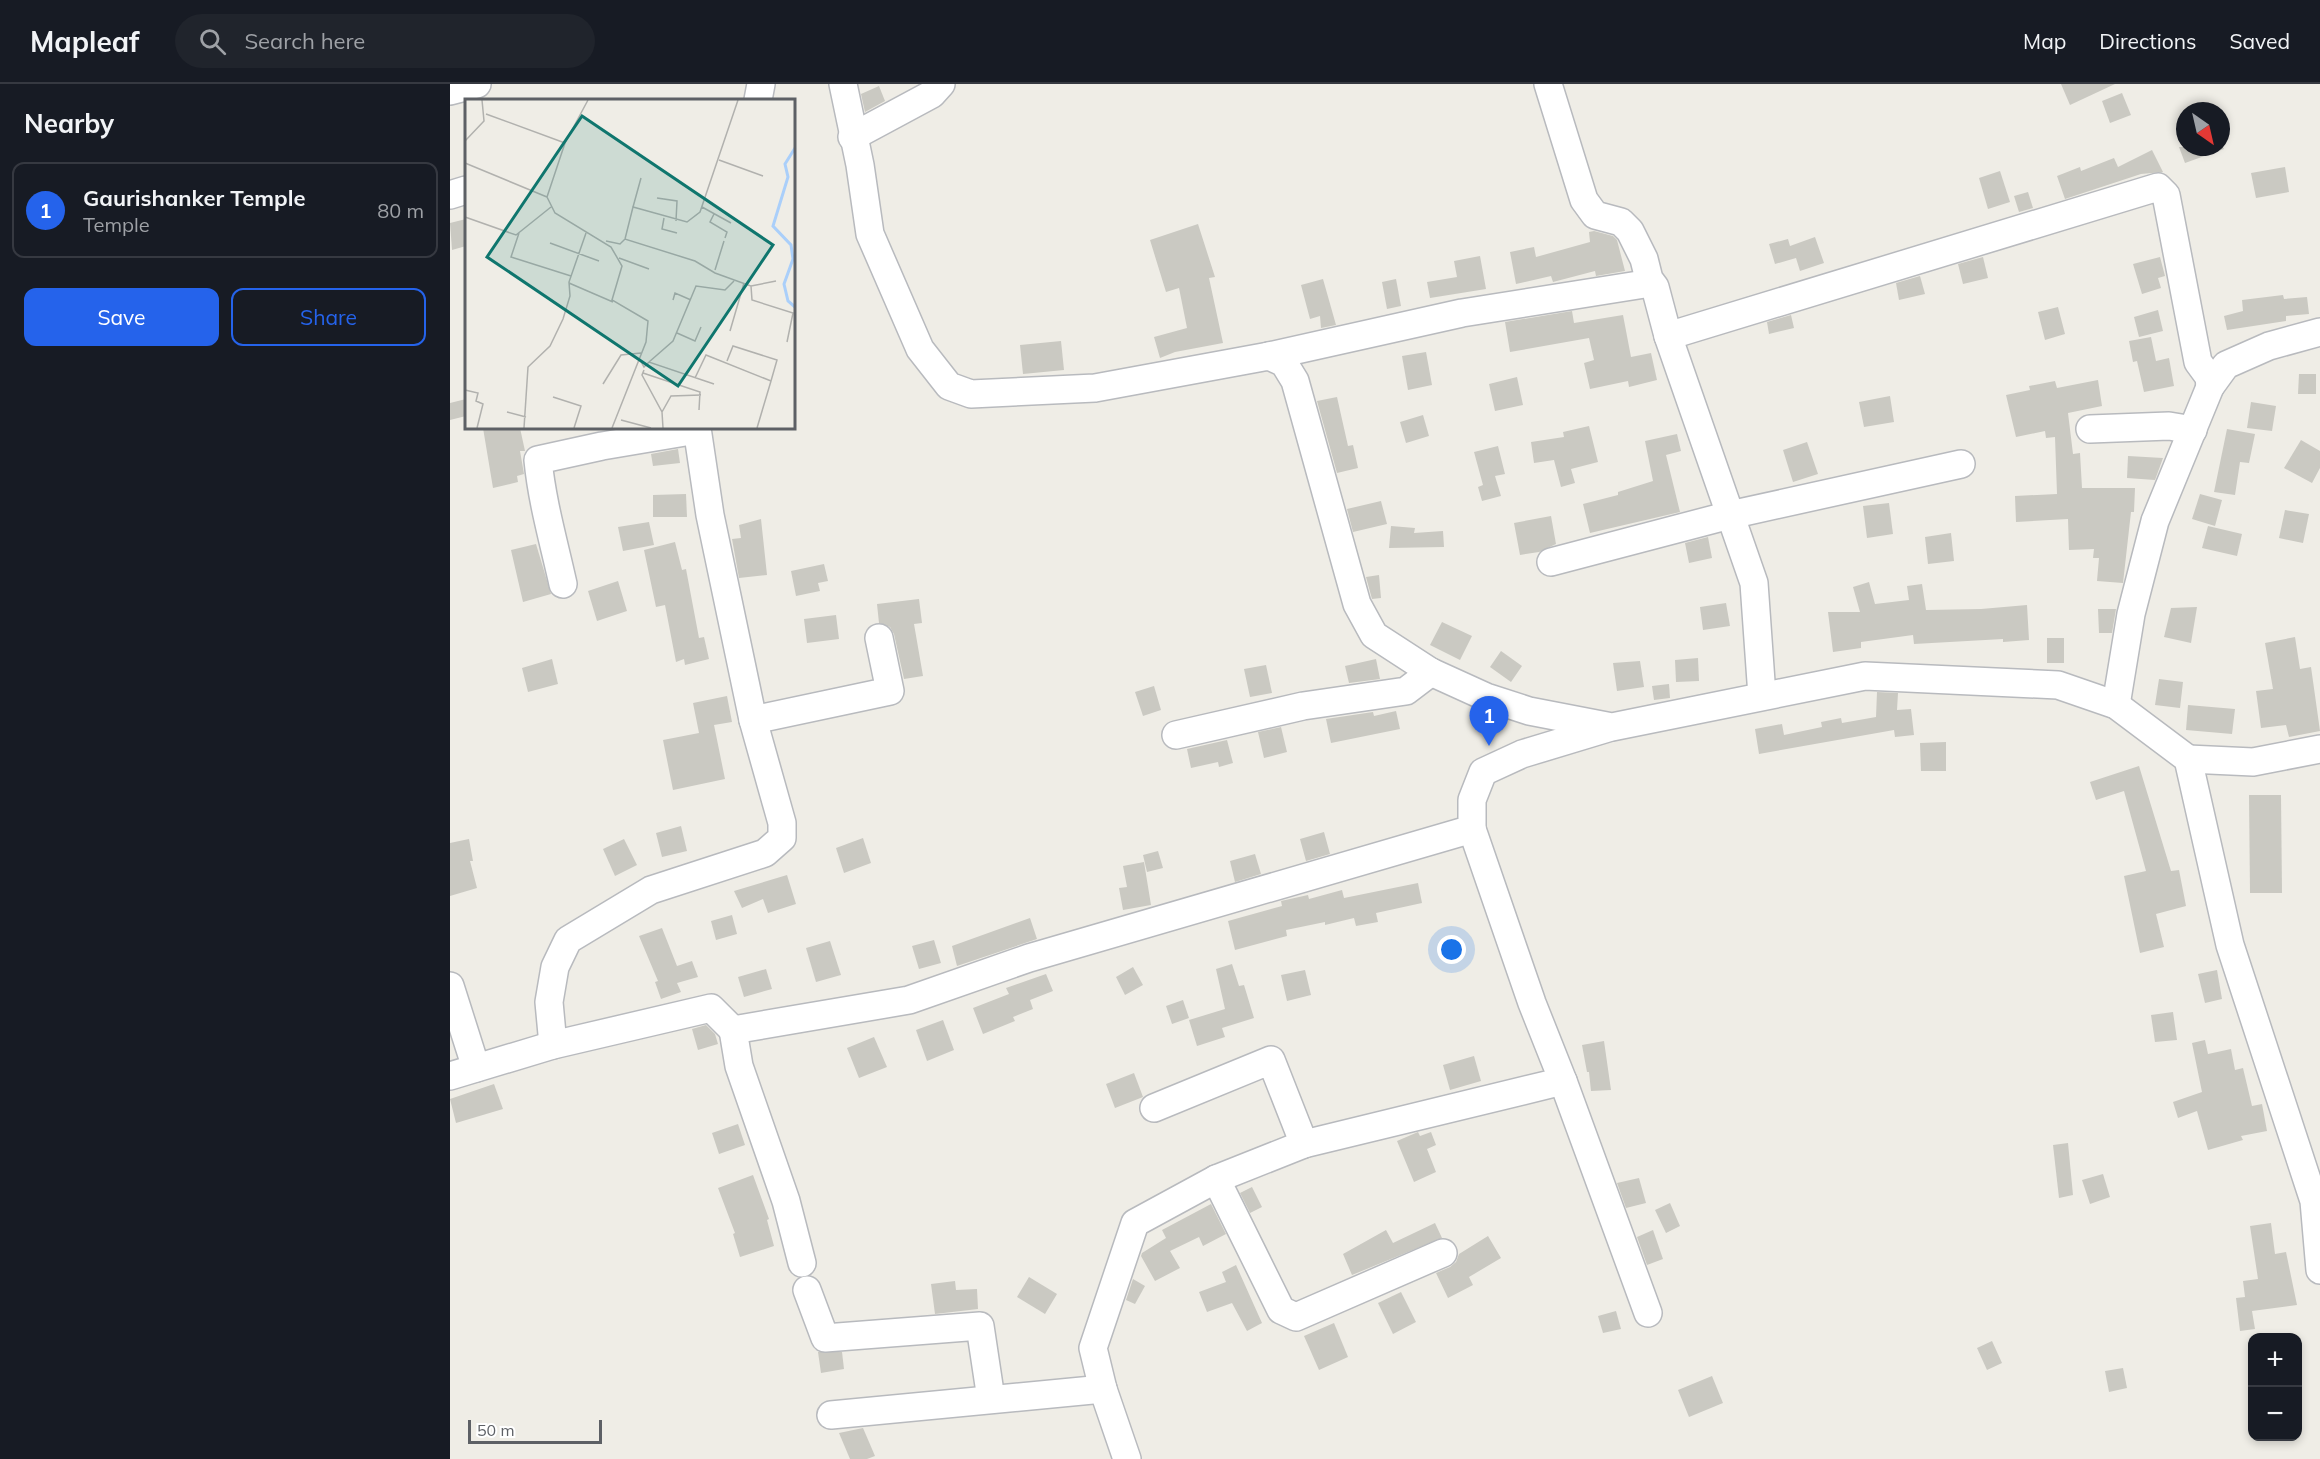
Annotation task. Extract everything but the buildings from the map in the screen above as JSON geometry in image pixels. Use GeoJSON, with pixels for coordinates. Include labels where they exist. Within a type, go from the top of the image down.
{"type":"FeatureCollection","features":[{"type":"Feature","properties":{"kind":"street"},"geometry":{"type":"LineString","coordinates":[[450,91],[477,84]]}},
{"type":"Feature","properties":{"kind":"street"},"geometry":{"type":"LineString","coordinates":[[758,99],[761,84]]}},
{"type":"Feature","properties":{"kind":"street"},"geometry":{"type":"LineString","coordinates":[[852,137],[932,94],[941,84]]}},
{"type":"Feature","properties":{"kind":"street"},"geometry":{"type":"LineString","coordinates":[[1548,84],[1584,200],[1594,215],[1621,222],[1630,231],[1644,259],[1651,283],[1655,287],[1668,336],[1754,583],[1762,696]]}},
{"type":"Feature","properties":{"kind":"street"},"geometry":{"type":"LineString","coordinates":[[838,88],[860,165],[870,234],[920,349],[949,386],[971,394],[1095,388],[1269,356],[1462,313],[1651,283]]}},
{"type":"Feature","properties":{"kind":"street"},"geometry":{"type":"LineString","coordinates":[[1668,336],[2158,187],[2166,195],[2198,362],[2209,377],[2210,387]]}},
{"type":"Feature","properties":{"kind":"street"},"geometry":{"type":"LineString","coordinates":[[450,195],[465,190]]}},
{"type":"Feature","properties":{"kind":"street"},"geometry":{"type":"LineString","coordinates":[[2116,705],[2131,615],[2155,521],[2210,387],[2226,365],[2269,346],[2320,332]]}},
{"type":"Feature","properties":{"kind":"street"},"geometry":{"type":"LineString","coordinates":[[1269,356],[1284,363],[1295,381],[1357,604],[1374,635],[1431,672],[1486,696],[1529,711],[1612,727]]}},
{"type":"Feature","properties":{"kind":"street"},"geometry":{"type":"LineString","coordinates":[[2090,429],[2169,426],[2193,430]]}},
{"type":"Feature","properties":{"kind":"street"},"geometry":{"type":"LineString","coordinates":[[553,1045],[549,1002],[555,967],[568,940],[651,890],[765,853],[782,838],[782,823],[753,720],[710,514],[697,429],[601,437],[538,460],[541,495],[548,512],[563,584]]}},
{"type":"Feature","properties":{"kind":"street"},"geometry":{"type":"LineString","coordinates":[[1551,562],[1730,515],[1961,464]]}},
{"type":"Feature","properties":{"kind":"street"},"geometry":{"type":"LineString","coordinates":[[753,720],[890,691],[879,638]]}},
{"type":"Feature","properties":{"kind":"street"},"geometry":{"type":"LineString","coordinates":[[1176,735],[1303,706],[1406,692],[1431,672]]}},
{"type":"Feature","properties":{"kind":"street"},"geometry":{"type":"LineString","coordinates":[[1647,1313],[1563,1081],[1532,1003],[1472,829],[1472,800],[1483,772],[1522,754],[1612,727],[1865,676],[2058,685],[2116,705],[2188,759],[2253,762],[2320,749]]}},
{"type":"Feature","properties":{"kind":"street"},"geometry":{"type":"LineString","coordinates":[[2188,759],[2230,945],[2317,1200],[2320,1270]]}},
{"type":"Feature","properties":{"kind":"street"},"geometry":{"type":"LineString","coordinates":[[733,1030],[909,1000],[1029,958],[1472,829]]}},
{"type":"Feature","properties":{"kind":"street"},"geometry":{"type":"LineString","coordinates":[[450,986],[476,1068]]}},
{"type":"Feature","properties":{"kind":"street"},"geometry":{"type":"LineString","coordinates":[[450,1076],[553,1045],[711,1008],[733,1030],[739,1066],[786,1201],[802,1263]]}},
{"type":"Feature","properties":{"kind":"street"},"geometry":{"type":"LineString","coordinates":[[1154,1108],[1270,1060],[1304,1144]]}},
{"type":"Feature","properties":{"kind":"street"},"geometry":{"type":"LineString","coordinates":[[1127,1459],[1103,1389],[1093,1348],[1135,1223],[1216,1179],[1304,1144],[1563,1081]]}},
{"type":"Feature","properties":{"kind":"street"},"geometry":{"type":"LineString","coordinates":[[1216,1179],[1281,1310],[1296,1317],[1443,1253]]}},
{"type":"Feature","properties":{"kind":"street"},"geometry":{"type":"LineString","coordinates":[[807,1290],[825,1338],[980,1326],[991,1399]]}},
{"type":"Feature","properties":{"kind":"street"},"geometry":{"type":"LineString","coordinates":[[831,1415],[1103,1389]]}},
{"type":"Feature","properties":{"kind":"place","name":"Gaurishanker Temple"},"geometry":{"type":"Point","coordinates":[1489,746]}}]}
